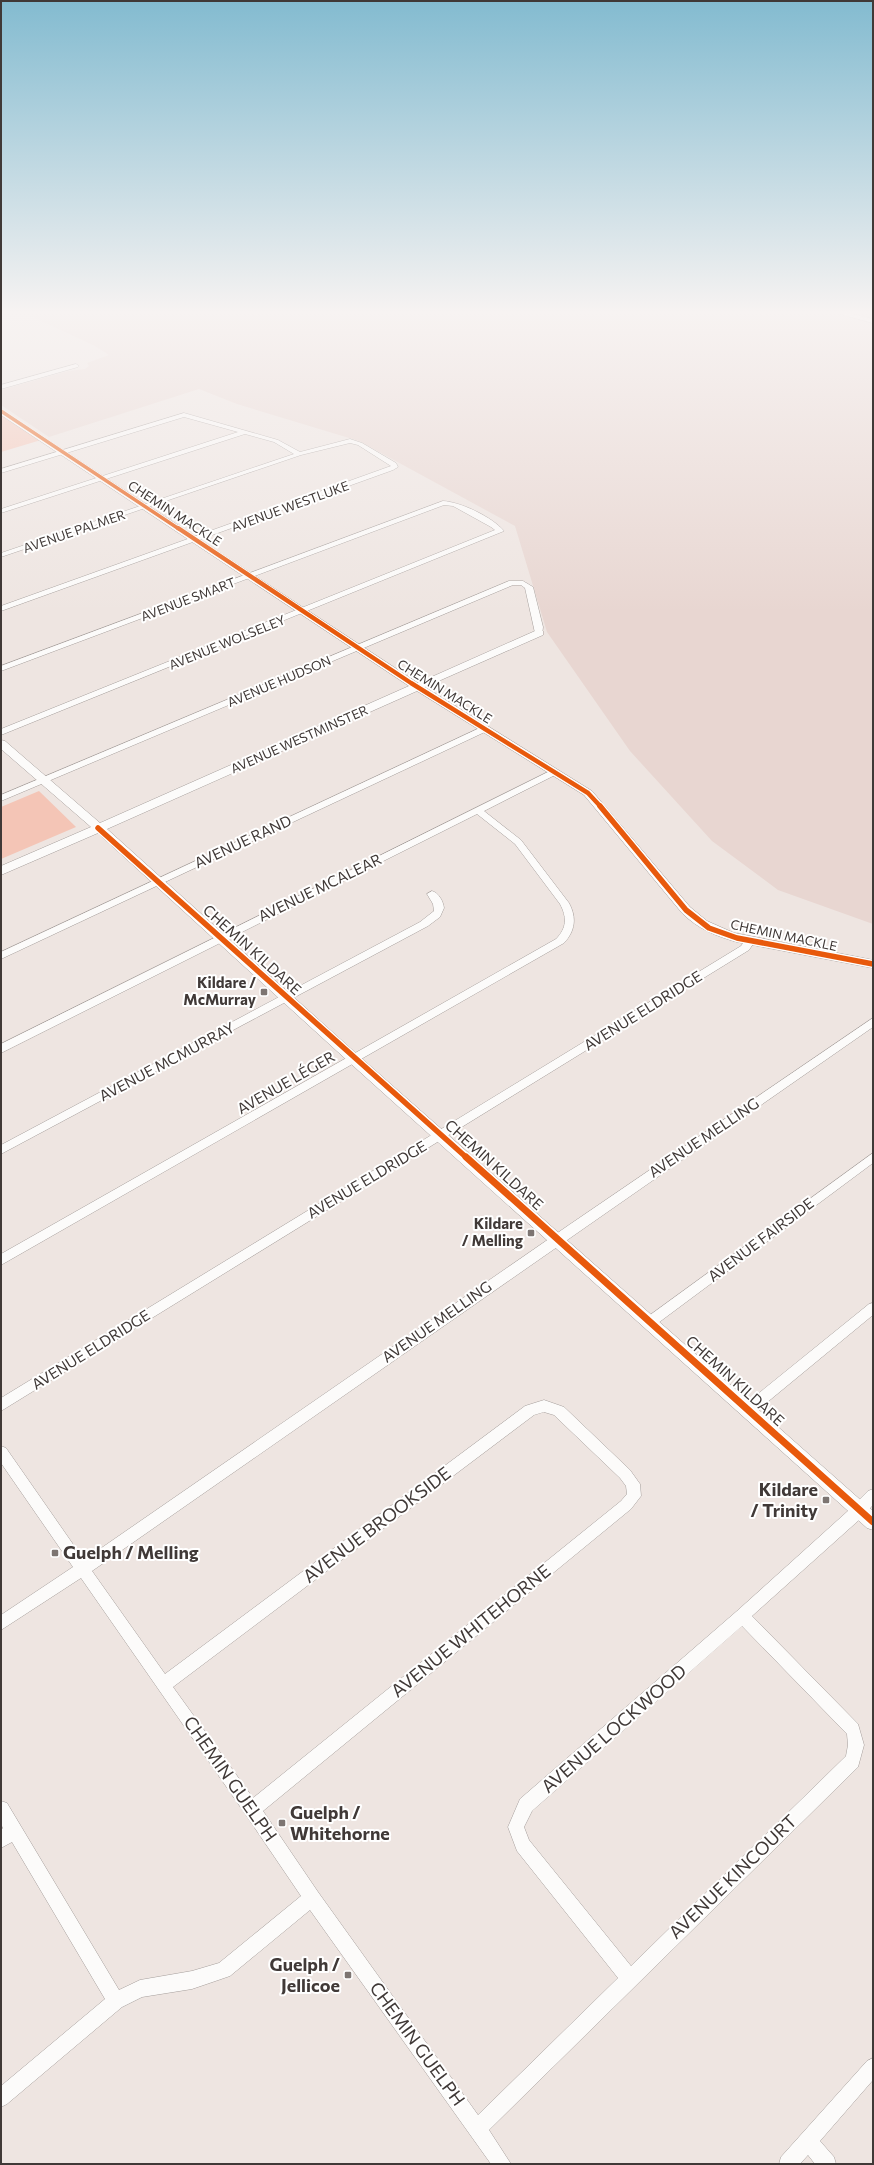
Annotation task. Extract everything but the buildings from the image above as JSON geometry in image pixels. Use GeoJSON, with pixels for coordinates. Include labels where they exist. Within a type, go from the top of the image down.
{"type":"FeatureCollection","features":[{"type":"Feature","properties":{"kind":"street","name":"CHEMIN MACKLE"},"geometry":{"type":"LineString","coordinates":[[1,411],[417,687],[595,799],[695,919],[722,933],[750,941],[873,964]]}},
{"type":"Feature","properties":{"kind":"street"},"geometry":{"type":"LineString","coordinates":[[1,471],[184,415],[276,441],[299,454]]}},
{"type":"Feature","properties":{"kind":"street"},"geometry":{"type":"LineString","coordinates":[[1,512],[246,432]]}},
{"type":"Feature","properties":{"kind":"street","name":"AVENUE PALMER"},"geometry":{"type":"LineString","coordinates":[[1,555],[299,454],[350,441],[356,442],[373,452]]}},
{"type":"Feature","properties":{"kind":"street","name":"AVENUE WESTLUKE"},"geometry":{"type":"LineString","coordinates":[[1,609],[394,467],[390,461],[373,452]]}},
{"type":"Feature","properties":{"kind":"street","name":"AVENUE WOLSELEY"},"geometry":{"type":"LineString","coordinates":[[1,732],[497,534],[500,531],[494,526],[455,504],[443,503]]}},
{"type":"Feature","properties":{"kind":"street","name":"AVENUE SMART"},"geometry":{"type":"LineString","coordinates":[[1,669],[443,503]]}},
{"type":"Feature","properties":{"kind":"street","name":"AVENUE WESTMINSTER"},"geometry":{"type":"LineString","coordinates":[[1,871],[539,632],[529,587],[523,583],[514,583]]}},
{"type":"Feature","properties":{"kind":"street","name":"AVENUE HUDSON"},"geometry":{"type":"LineString","coordinates":[[1,798],[514,583]]}},
{"type":"Feature","properties":{"kind":"street","name":"AVENUE RAND"},"geometry":{"type":"LineString","coordinates":[[1,956],[484,729]]}},
{"type":"Feature","properties":{"kind":"street","name":"CHEMIN KILDARE"},"geometry":{"type":"LineString","coordinates":[[1,742],[873,1522]]}},
{"type":"Feature","properties":{"kind":"street","name":"AVENUE MCALEAR"},"geometry":{"type":"LineString","coordinates":[[1,1048],[554,772]]}},
{"type":"Feature","properties":{"kind":"street","name":"AVENUE LÉGER"},"geometry":{"type":"LineString","coordinates":[[1,1260],[552,947],[566,934],[571,918],[564,903],[514,838],[478,810]]}},
{"type":"Feature","properties":{"kind":"street","name":"AVENUE MCMURRAY"},"geometry":{"type":"LineString","coordinates":[[1,1150],[424,924],[436,915],[440,908],[439,902],[432,894]]}},
{"type":"Feature","properties":{"kind":"street","name":"AVENUE ELDRIDGE"},"geometry":{"type":"LineString","coordinates":[[1,1405],[745,948],[750,941]]}},
{"type":"Feature","properties":{"kind":"street","name":"AVENUE MELLING"},"geometry":{"type":"LineString","coordinates":[[1,1623],[84,1568],[557,1239],[873,1022]]}},
{"type":"Feature","properties":{"kind":"street","name":"AVENUE FAIRSIDE"},"geometry":{"type":"LineString","coordinates":[[650,1322],[873,1157]]}},
{"type":"Feature","properties":{"kind":"street"},"geometry":{"type":"LineString","coordinates":[[748,1410],[873,1308]]}},
{"type":"Feature","properties":{"kind":"street","name":"AVENUE BROOKSIDE"},"geometry":{"type":"LineString","coordinates":[[163,1685],[530,1410],[544,1406],[559,1411],[592,1442]]}},
{"type":"Feature","properties":{"kind":"street","name":"AVENUE WHITEHORNE"},"geometry":{"type":"LineString","coordinates":[[252,1809],[626,1505],[634,1496],[633,1484],[592,1442]]}},
{"type":"Feature","properties":{"kind":"street","name":"CHEMIN GUELPH"},"geometry":{"type":"LineString","coordinates":[[1,1452],[84,1568],[163,1685],[252,1809],[312,1898],[502,2164]]}},
{"type":"Feature","properties":{"kind":"street","name":"AVENUE LOCKWOOD"},"geometry":{"type":"LineString","coordinates":[[630,1978],[523,1845],[516,1827],[526,1805],[742,1616],[860,1509],[873,1495]]}},
{"type":"Feature","properties":{"kind":"street","name":"AVENUE KINCOURT"},"geometry":{"type":"LineString","coordinates":[[477,2129],[852,1761],[856,1751],[857,1741],[853,1728],[742,1616]]}},
{"type":"Feature","properties":{"kind":"street"},"geometry":{"type":"LineString","coordinates":[[1,1809],[7,1835],[116,2001]]}},
{"type":"Feature","properties":{"kind":"street"},"geometry":{"type":"LineString","coordinates":[[1,2098],[116,2001],[140,1989],[192,1980],[224,1970],[312,1898]]}},
{"type":"Feature","properties":{"kind":"street"},"geometry":{"type":"LineString","coordinates":[[788,2164],[873,2068]]}},
{"type":"Feature","properties":{"kind":"street"},"geometry":{"type":"LineString","coordinates":[[808,2142],[827,2164]]}},
{"type":"Feature","properties":{"kind":"shaded area"},"geometry":{"type":"Polygon","coordinates":[[[10,411],[130,411],[49,437],[10,411]]]}},
{"type":"Feature","properties":{"kind":"shaded area"},"geometry":{"type":"Polygon","coordinates":[[[260,411],[873,411],[873,924],[778,890],[712,841],[630,751],[547,632],[515,526],[359,441],[260,411]]]}},
{"type":"Feature","properties":{"kind":"shaded area"},"geometry":{"type":"Polygon","coordinates":[[[1,414],[41,440],[1,452],[1,414]]]}},
{"type":"Feature","properties":{"kind":"shaded area"},"geometry":{"type":"Polygon","coordinates":[[[39,791],[76,827],[1,859],[1,807],[39,791]]]}},
{"type":"Feature","properties":{"kind":"cycle path"},"geometry":{"type":"LineString","coordinates":[[1,411],[411,683],[588,793],[598,803],[686,910],[703,924],[723,934],[737,938],[873,964]]}},
{"type":"Feature","properties":{"kind":"cycle path"},"geometry":{"type":"LineString","coordinates":[[98,828],[873,1522]]}},
{"type":"Feature","properties":{"kind":"place","name":"Kildare / McMurray"},"geometry":{"type":"Point","coordinates":[264,992]}},
{"type":"Feature","properties":{"kind":"place","name":"Kildare / Melling"},"geometry":{"type":"Point","coordinates":[531,1233]}},
{"type":"Feature","properties":{"kind":"place","name":"Kildare / Trinity"},"geometry":{"type":"Point","coordinates":[826,1500]}},
{"type":"Feature","properties":{"kind":"place","name":"Guelph / Melling"},"geometry":{"type":"Point","coordinates":[55,1553]}},
{"type":"Feature","properties":{"kind":"place","name":"Guelph / Whitehorne"},"geometry":{"type":"Point","coordinates":[282,1823]}},
{"type":"Feature","properties":{"kind":"place","name":"Guelph / Jellicoe"},"geometry":{"type":"Point","coordinates":[348,1975]}}]}
